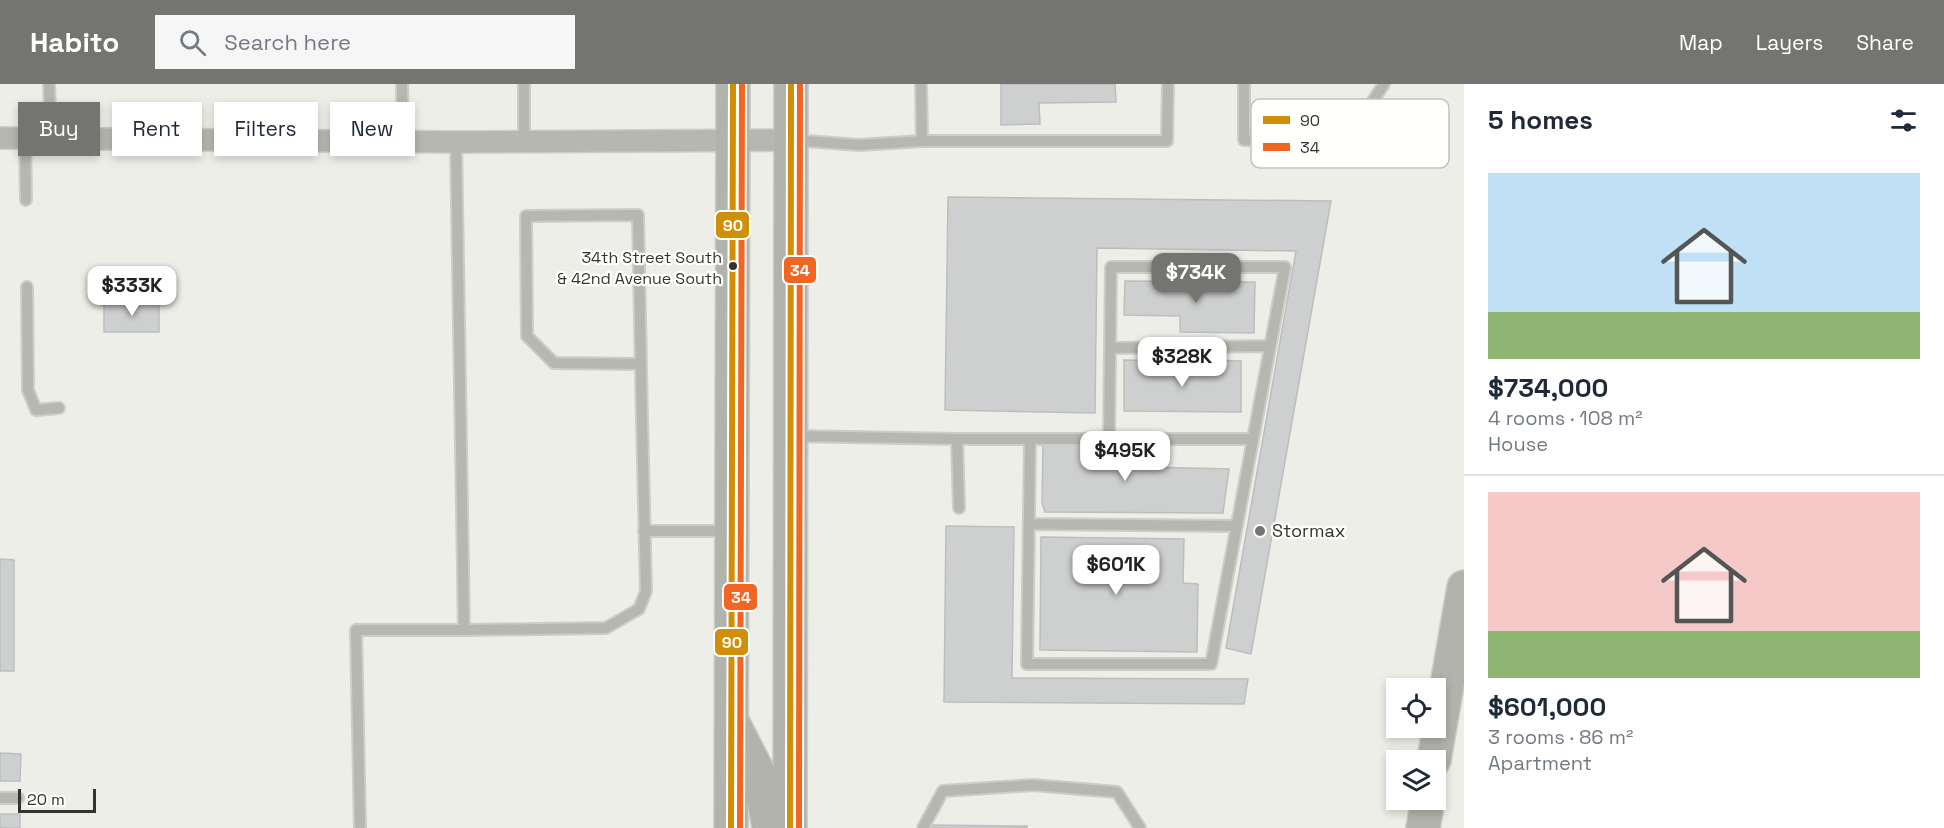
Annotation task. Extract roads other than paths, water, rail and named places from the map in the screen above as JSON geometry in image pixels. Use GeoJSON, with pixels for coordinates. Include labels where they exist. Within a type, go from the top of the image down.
{"type":"FeatureCollection","features":[{"type":"Feature","properties":{"kind":"highway"},"geometry":{"type":"LineString","coordinates":[[731,828],[733,84]]}},
{"type":"Feature","properties":{"kind":"highway"},"geometry":{"type":"LineString","coordinates":[[790,828],[791,84]]}},
{"type":"Feature","properties":{"kind":"highway"},"geometry":{"type":"LineString","coordinates":[[1436,750],[1464,587]]}},
{"type":"Feature","properties":{"kind":"highway"},"geometry":{"type":"LineString","coordinates":[[731,718],[759,774],[766,815],[772,828]]}},
{"type":"Feature","properties":{"kind":"highway"},"geometry":{"type":"LineString","coordinates":[[1424,828],[1427,810]]}},
{"type":"Feature","properties":{"kind":"street"},"geometry":{"type":"LineString","coordinates":[[0,138],[18,137]]}},
{"type":"Feature","properties":{"kind":"street"},"geometry":{"type":"LineString","coordinates":[[100,138],[330,140]]}},
{"type":"Feature","properties":{"kind":"street"},"geometry":{"type":"LineString","coordinates":[[415,140],[790,140]]}},
{"type":"Feature","properties":{"kind":"lane"},"geometry":{"type":"LineString","coordinates":[[49,84],[50,102]]}},
{"type":"Feature","properties":{"kind":"lane"},"geometry":{"type":"LineString","coordinates":[[402,84],[402,102]]}},
{"type":"Feature","properties":{"kind":"lane"},"geometry":{"type":"LineString","coordinates":[[524,84],[524,140]]}},
{"type":"Feature","properties":{"kind":"lane"},"geometry":{"type":"LineString","coordinates":[[921,84],[922,141]]}},
{"type":"Feature","properties":{"kind":"lane"},"geometry":{"type":"LineString","coordinates":[[790,140],[859,144],[922,141],[1167,141],[1168,84]]}},
{"type":"Feature","properties":{"kind":"lane"},"geometry":{"type":"LineString","coordinates":[[1244,84],[1244,140],[1251,140]]}},
{"type":"Feature","properties":{"kind":"lane"},"geometry":{"type":"LineString","coordinates":[[1374,99],[1384,84]]}},
{"type":"Feature","properties":{"kind":"lane"},"geometry":{"type":"LineString","coordinates":[[456,142],[464,630]]}},
{"type":"Feature","properties":{"kind":"lane"},"geometry":{"type":"LineString","coordinates":[[25,156],[26,200]]}},
{"type":"Feature","properties":{"kind":"lane"},"geometry":{"type":"LineString","coordinates":[[360,828],[356,630],[606,628],[639,609],[646,591],[638,214],[526,216],[528,336],[554,363],[641,364]]}},
{"type":"Feature","properties":{"kind":"lane"},"geometry":{"type":"LineString","coordinates":[[1030,439],[1027,664],[1211,664],[1285,267],[1111,267],[1109,439]]}},
{"type":"Feature","properties":{"kind":"lane"},"geometry":{"type":"LineString","coordinates":[[27,287],[28,390],[36,410],[59,408]]}},
{"type":"Feature","properties":{"kind":"lane"},"geometry":{"type":"LineString","coordinates":[[1110,348],[1270,346]]}},
{"type":"Feature","properties":{"kind":"lane"},"geometry":{"type":"LineString","coordinates":[[790,436],[957,439],[1253,439]]}},
{"type":"Feature","properties":{"kind":"lane"},"geometry":{"type":"LineString","coordinates":[[957,439],[959,508]]}},
{"type":"Feature","properties":{"kind":"lane"},"geometry":{"type":"LineString","coordinates":[[1029,524],[1237,526]]}},
{"type":"Feature","properties":{"kind":"lane"},"geometry":{"type":"LineString","coordinates":[[644,531],[732,531]]}},
{"type":"Feature","properties":{"kind":"lane"},"geometry":{"type":"LineString","coordinates":[[923,828],[943,791],[1033,785],[1117,792],[1140,828]]}},
{"type":"Feature","properties":{"kind":"lane"},"geometry":{"type":"LineString","coordinates":[[0,798],[18,798]]}},
{"type":"Feature","properties":{"kind":"place","name":"34th Street South & 42nd Avenue South"},"geometry":{"type":"Point","coordinates":[733,266]}},
{"type":"Feature","properties":{"kind":"place","name":"Stormax"},"geometry":{"type":"Point","coordinates":[1260,531]}}]}
